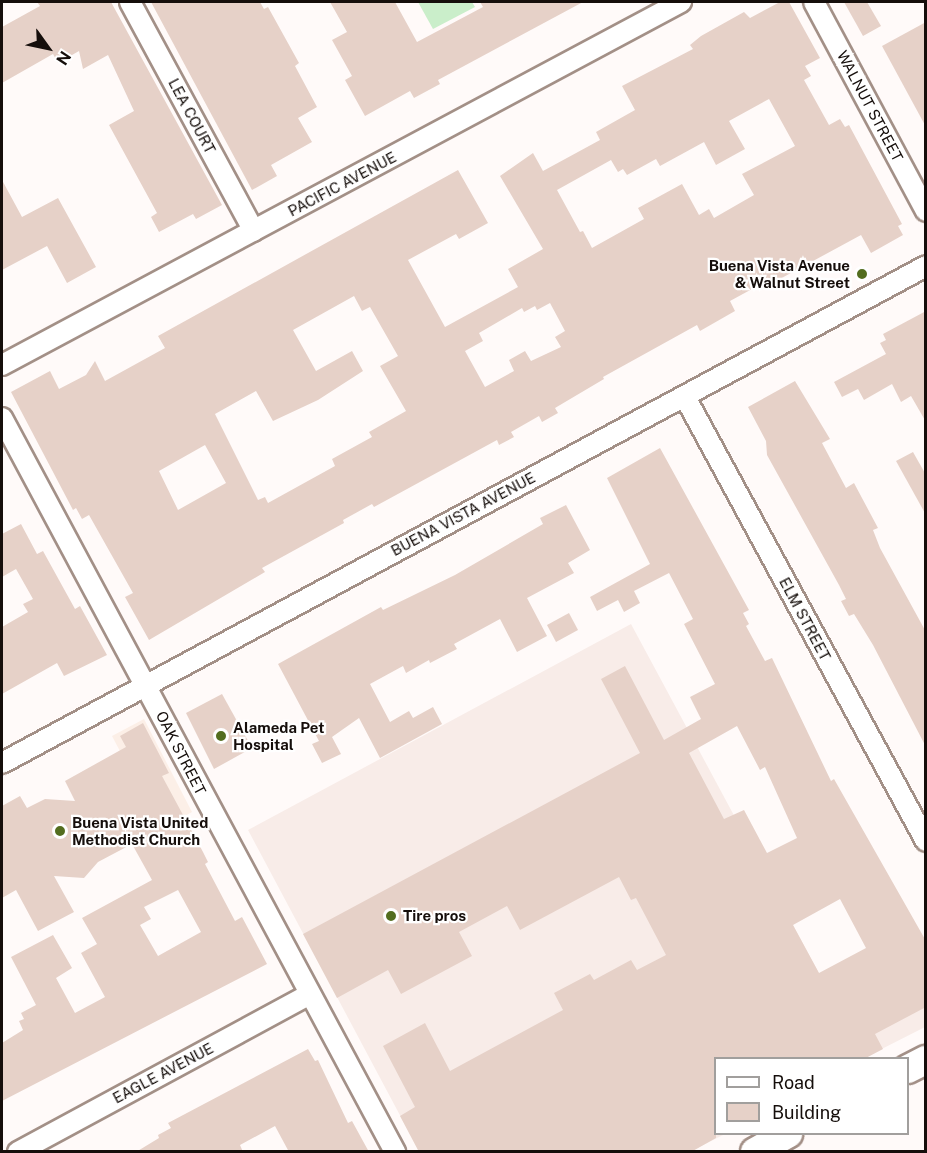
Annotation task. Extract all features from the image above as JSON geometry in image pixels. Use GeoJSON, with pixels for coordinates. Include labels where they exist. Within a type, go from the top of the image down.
{"type":"FeatureCollection","features":[{"type":"Feature","properties":{"kind":"street","name":"LEA COURT"},"geometry":{"type":"LineString","coordinates":[[130,2],[254,231]]}},
{"type":"Feature","properties":{"kind":"street","name":"PACIFIC AVENUE"},"geometry":{"type":"LineString","coordinates":[[2,365],[681,2]]}},
{"type":"Feature","properties":{"kind":"street","name":"WALNUT STREET"},"geometry":{"type":"LineString","coordinates":[[814,2],[926,211]]}},
{"type":"Feature","properties":{"kind":"street","name":"BUENA VISTA AVENUE"},"geometry":{"type":"LineString","coordinates":[[2,763],[926,266]]}},
{"type":"Feature","properties":{"kind":"street","name":"ELM STREET"},"geometry":{"type":"LineString","coordinates":[[685,396],[926,841]]}},
{"type":"Feature","properties":{"kind":"street","name":"OAK STREET"},"geometry":{"type":"LineString","coordinates":[[2,418],[308,994],[395,1152]]}},
{"type":"Feature","properties":{"kind":"street","name":"EAGLE AVENUE"},"geometry":{"type":"LineString","coordinates":[[18,1152],[308,994]]}},
{"type":"Feature","properties":{"kind":"street"},"geometry":{"type":"LineString","coordinates":[[909,1068],[926,1060]]}},
{"type":"Feature","properties":{"kind":"street"},"geometry":{"type":"LineString","coordinates":[[755,1152],[786,1135]]}},
{"type":"Feature","properties":{"kind":"shaded area"},"geometry":{"type":"Polygon","coordinates":[[[631,624],[843,1018],[925,974],[925,1027],[866,1057],[714,1057],[714,1135],[723,1135],[691,1151],[419,1151],[248,830],[631,624]]]}},
{"type":"Feature","properties":{"kind":"shaded area"},"geometry":{"type":"Polygon","coordinates":[[[144,719],[192,812],[161,829],[112,736],[144,719]]]}},
{"type":"Feature","properties":{"kind":"green space"},"geometry":{"type":"Polygon","coordinates":[[[418,2],[472,2],[475,7],[433,29],[418,2]]]}},
{"type":"Feature","properties":{"kind":"building"},"geometry":{"type":"Polygon","coordinates":[[[37,2],[111,2],[222,205],[196,219],[193,214],[159,232],[151,217],[157,213],[109,125],[134,111],[108,55],[83,69],[79,51],[58,63],[53,54],[2,83],[2,27],[40,6],[37,2]]]}},
{"type":"Feature","properties":{"kind":"building"},"geometry":{"type":"Polygon","coordinates":[[[151,2],[260,2],[264,9],[268,7],[299,63],[295,66],[317,107],[298,118],[312,142],[271,165],[277,176],[252,190],[151,2]]]}},
{"type":"Feature","properties":{"kind":"building"},"geometry":{"type":"Polygon","coordinates":[[[330,2],[395,2],[417,42],[483,7],[480,2],[583,2],[438,80],[440,84],[414,98],[410,91],[365,116],[345,80],[352,76],[332,40],[347,32],[330,2]]]}},
{"type":"Feature","properties":{"kind":"building"},"geometry":{"type":"Polygon","coordinates":[[[780,2],[789,2],[820,58],[805,66],[811,76],[804,80],[829,125],[840,119],[845,127],[849,125],[902,224],[898,226],[903,235],[871,253],[861,235],[778,280],[776,276],[730,301],[735,311],[700,331],[697,325],[603,377],[604,379],[555,408],[558,413],[542,422],[539,416],[511,432],[514,437],[499,445],[497,440],[374,507],[372,504],[343,520],[344,523],[262,568],[265,572],[149,640],[125,597],[133,593],[89,515],[82,519],[76,508],[73,510],[11,392],[50,371],[59,389],[86,375],[95,361],[105,381],[165,348],[158,336],[458,170],[488,223],[459,239],[456,234],[408,260],[445,327],[518,287],[508,269],[543,249],[500,176],[533,153],[543,171],[600,140],[596,132],[635,110],[622,86],[693,49],[690,45],[701,36],[744,12],[750,18],[780,2]],[[769,99],[729,121],[745,149],[716,165],[704,142],[660,166],[656,159],[627,175],[623,169],[618,172],[611,160],[557,190],[580,232],[583,231],[592,248],[644,219],[638,208],[682,184],[699,215],[709,209],[714,218],[754,195],[742,174],[795,146],[769,99]],[[354,296],[293,330],[316,371],[352,351],[363,371],[318,400],[273,421],[256,391],[215,414],[258,500],[265,497],[268,503],[335,466],[332,459],[372,437],[369,432],[406,411],[380,366],[398,356],[370,307],[362,311],[354,296]],[[550,303],[537,310],[535,306],[524,312],[522,308],[479,333],[483,341],[465,351],[485,387],[514,371],[509,360],[525,351],[531,361],[561,347],[555,337],[565,331],[550,303]],[[205,445],[159,471],[178,510],[226,483],[205,445]]]}},
{"type":"Feature","properties":{"kind":"building"},"geometry":{"type":"Polygon","coordinates":[[[844,2],[867,2],[881,26],[863,36],[844,2]]]}},
{"type":"Feature","properties":{"kind":"building"},"geometry":{"type":"Polygon","coordinates":[[[926,22],[926,127],[882,46],[926,22]]]}},
{"type":"Feature","properties":{"kind":"building"},"geometry":{"type":"Polygon","coordinates":[[[2,180],[22,217],[58,198],[96,267],[67,283],[47,246],[2,270],[2,180]]]}},
{"type":"Feature","properties":{"kind":"building"},"geometry":{"type":"Polygon","coordinates":[[[926,311],[926,422],[911,396],[901,402],[892,384],[864,400],[858,389],[842,397],[834,382],[886,354],[880,343],[886,340],[883,334],[926,311]]]}},
{"type":"Feature","properties":{"kind":"building"},"geometry":{"type":"Polygon","coordinates":[[[795,381],[830,439],[822,443],[846,488],[854,483],[878,528],[873,530],[880,548],[926,632],[926,747],[873,645],[854,614],[849,616],[841,601],[846,599],[767,455],[766,441],[748,407],[795,381]]]}},
{"type":"Feature","properties":{"kind":"building"},"geometry":{"type":"Polygon","coordinates":[[[660,448],[749,610],[743,613],[749,624],[746,626],[765,661],[772,658],[831,781],[834,779],[926,941],[926,1007],[875,1034],[883,1049],[868,1057],[714,1057],[714,1135],[716,1138],[691,1152],[419,1152],[400,1116],[415,1107],[383,1046],[425,1023],[450,1071],[563,1010],[554,993],[590,974],[594,980],[631,960],[637,970],[666,955],[636,898],[631,900],[619,877],[520,930],[507,906],[459,932],[472,956],[401,994],[388,970],[337,998],[303,934],[640,753],[601,679],[625,666],[664,740],[701,719],[690,697],[715,684],[684,624],[693,619],[669,573],[634,591],[640,603],[624,612],[618,600],[597,611],[590,597],[650,564],[607,478],[660,448]],[[737,726],[689,753],[724,819],[744,810],[767,853],[797,838],[765,767],[760,770],[737,726]],[[840,899],[793,925],[819,973],[866,948],[840,899]]]}},
{"type":"Feature","properties":{"kind":"building"},"geometry":{"type":"Polygon","coordinates":[[[913,452],[926,475],[926,515],[896,461],[913,452]]]}},
{"type":"Feature","properties":{"kind":"building"},"geometry":{"type":"Polygon","coordinates":[[[566,505],[590,550],[568,563],[574,573],[527,598],[547,636],[517,652],[500,619],[454,644],[457,649],[430,663],[429,660],[406,673],[403,666],[370,684],[390,722],[409,711],[413,718],[433,707],[442,724],[380,758],[359,718],[332,737],[341,754],[322,763],[312,744],[319,741],[278,664],[381,607],[383,610],[455,575],[543,524],[540,518],[566,505]]]}},
{"type":"Feature","properties":{"kind":"building"},"geometry":{"type":"Polygon","coordinates":[[[21,524],[37,554],[43,551],[75,609],[80,606],[107,655],[64,676],[57,663],[2,694],[2,627],[28,612],[23,604],[33,599],[16,569],[2,577],[2,534],[21,524]]]}},
{"type":"Feature","properties":{"kind":"building"},"geometry":{"type":"Polygon","coordinates":[[[569,613],[578,630],[556,642],[547,625],[569,613]]]}},
{"type":"Feature","properties":{"kind":"building","name":"Alameda Pet Hospital"},"geometry":{"type":"Polygon","coordinates":[[[222,694],[252,748],[214,769],[186,713],[222,694]]]}},
{"type":"Feature","properties":{"kind":"building"},"geometry":{"type":"Polygon","coordinates":[[[143,723],[169,773],[162,776],[208,862],[205,864],[235,921],[242,917],[267,964],[2,1101],[2,1043],[23,1030],[19,1021],[24,1019],[21,1013],[36,1005],[11,957],[53,935],[72,968],[56,978],[75,1013],[105,997],[81,953],[97,944],[82,918],[152,880],[132,844],[98,862],[84,878],[54,876],[74,912],[38,931],[16,890],[2,898],[2,806],[20,796],[27,808],[45,799],[75,801],[65,781],[126,747],[120,736],[143,723]],[[178,890],[144,907],[151,919],[140,925],[158,956],[201,932],[178,890]]]}},
{"type":"Feature","properties":{"kind":"building"},"geometry":{"type":"Polygon","coordinates":[[[308,1049],[315,1061],[318,1060],[348,1123],[352,1121],[369,1152],[289,1152],[275,1126],[240,1145],[243,1152],[136,1152],[171,1128],[168,1123],[308,1049]]]}},
{"type":"Feature","properties":{"kind":"place","name":"Buena Vista Avenue & Walnut Street"},"geometry":{"type":"Point","coordinates":[862,274]}},
{"type":"Feature","properties":{"kind":"place","name":"Alameda Pet Hospital"},"geometry":{"type":"Point","coordinates":[221,736]}},
{"type":"Feature","properties":{"kind":"place","name":"Buena Vista United Methodist Church"},"geometry":{"type":"Point","coordinates":[60,831]}},
{"type":"Feature","properties":{"kind":"place","name":"Tire pros"},"geometry":{"type":"Point","coordinates":[391,916]}}]}
